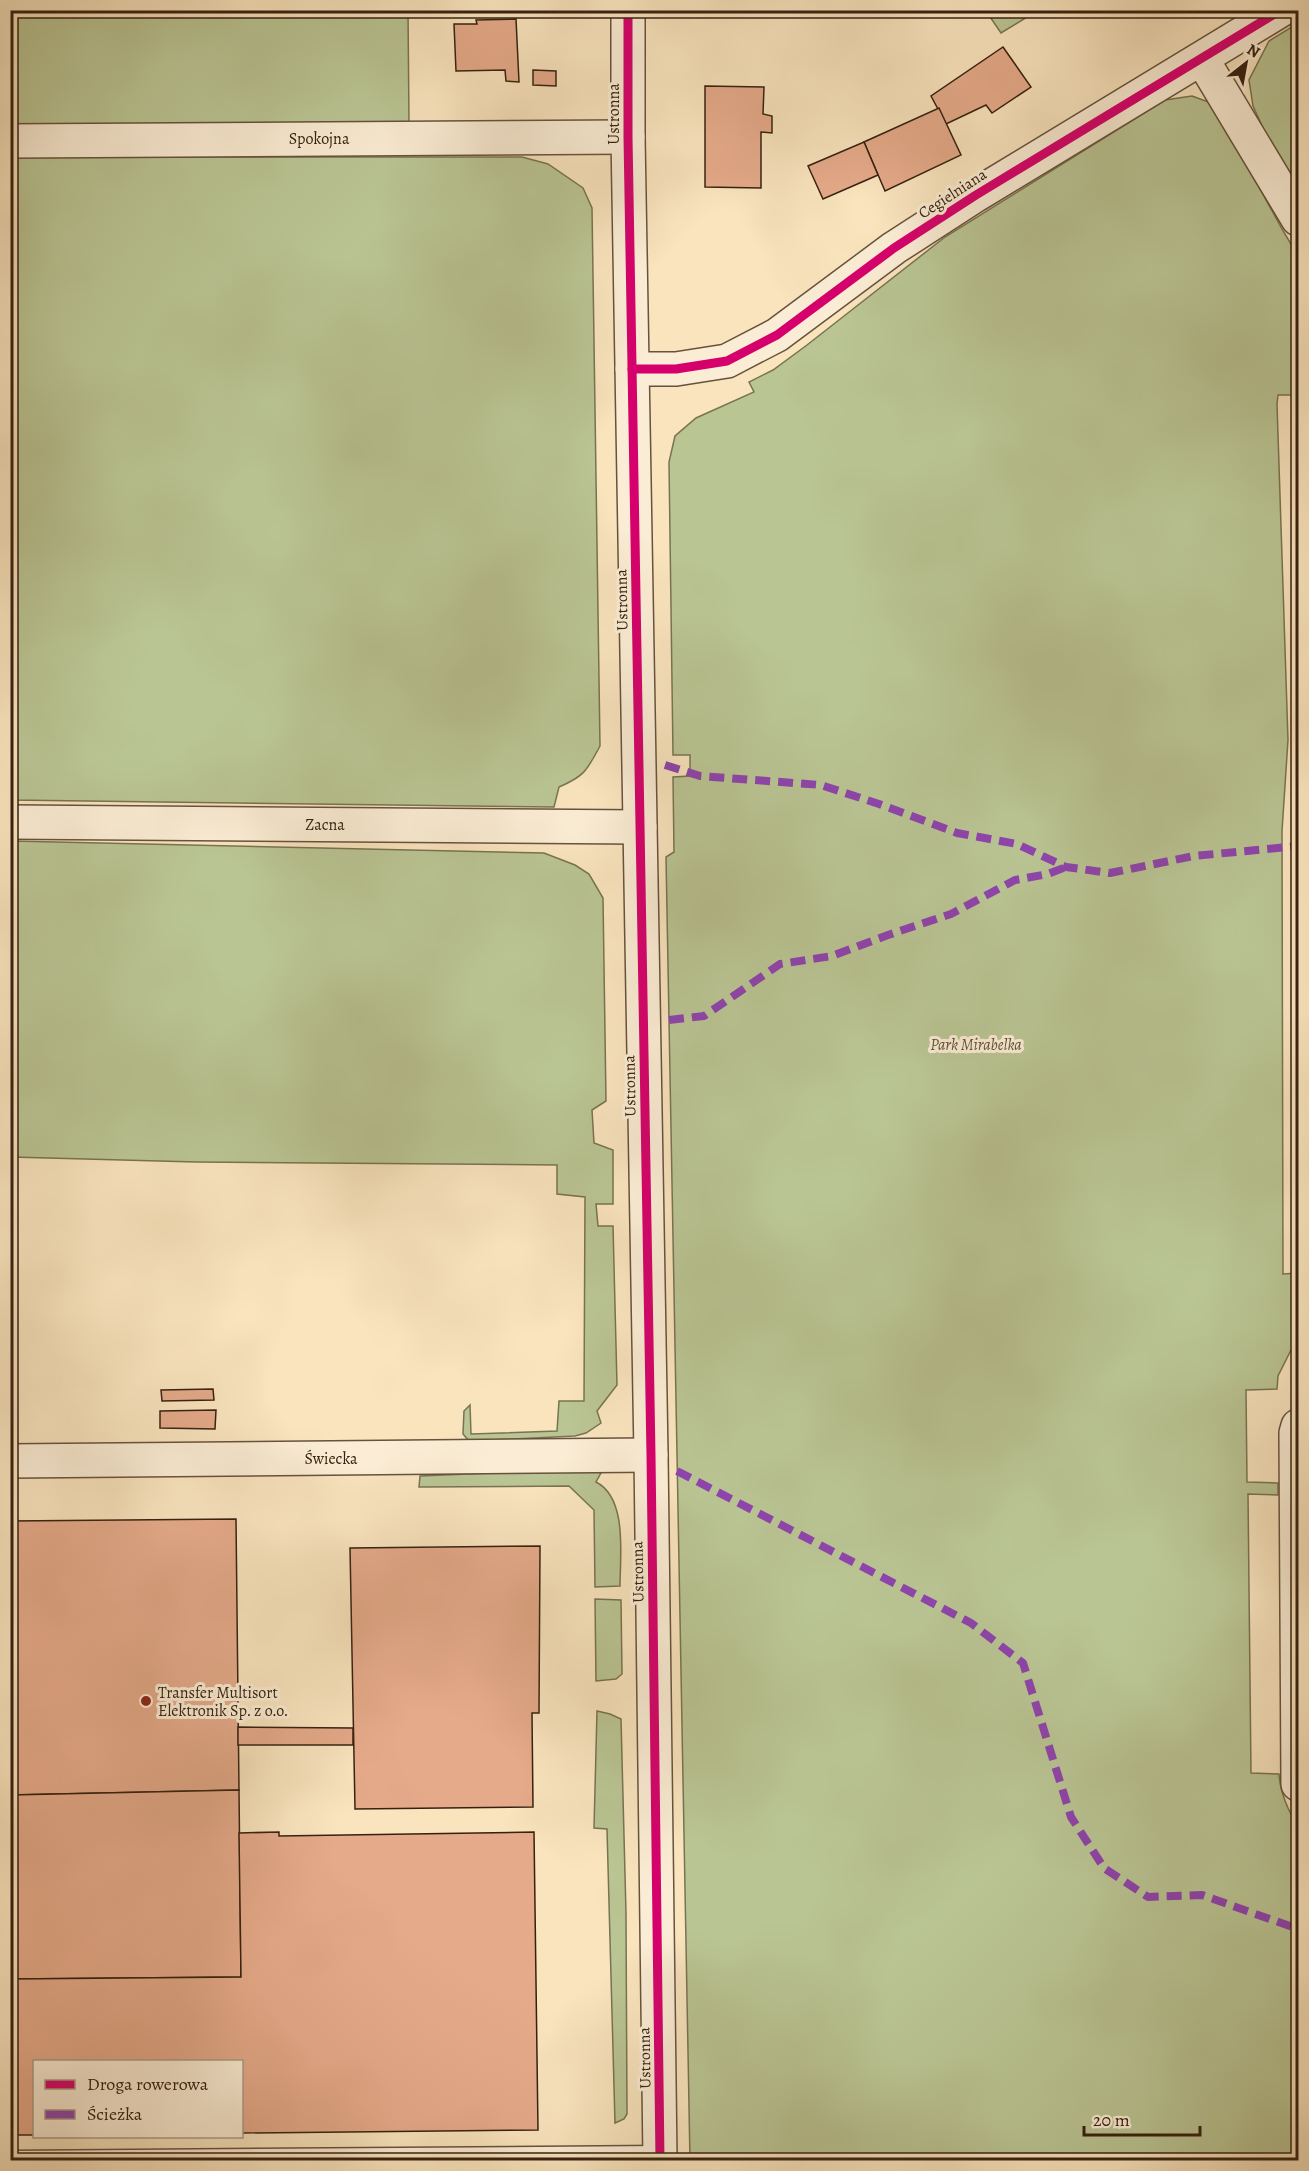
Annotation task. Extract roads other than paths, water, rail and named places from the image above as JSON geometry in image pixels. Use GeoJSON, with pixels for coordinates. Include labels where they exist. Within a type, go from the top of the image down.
{"type":"FeatureCollection","features":[{"type":"Feature","properties":{"kind":"street","name":"Ustronna"},"geometry":{"type":"LineString","coordinates":[[628,10],[628,137],[651,1455],[660,2158]]}},
{"type":"Feature","properties":{"kind":"street","name":"Cegielniana"},"geometry":{"type":"LineString","coordinates":[[632,369],[676,369],[727,361],[777,335],[894,248],[976,195],[1281,10]]}},
{"type":"Feature","properties":{"kind":"street"},"geometry":{"type":"LineString","coordinates":[[1203,58],[1299,219]]}},
{"type":"Feature","properties":{"kind":"street","name":"Spokojna"},"geometry":{"type":"LineString","coordinates":[[10,141],[628,137]]}},
{"type":"Feature","properties":{"kind":"street","name":"Zacna"},"geometry":{"type":"LineString","coordinates":[[10,822],[640,827]]}},
{"type":"Feature","properties":{"kind":"street"},"geometry":{"type":"LineString","coordinates":[[1299,1426],[1296,1433],[1299,1784]]}},
{"type":"Feature","properties":{"kind":"street","name":"Świecka"},"geometry":{"type":"LineString","coordinates":[[10,1461],[651,1455]]}},
{"type":"Feature","properties":{"kind":"lane"},"geometry":{"type":"LineString","coordinates":[[10,2160],[660,2158]]}},
{"type":"Feature","properties":{"kind":"place","name":"Transfer Multisort Elektronik Sp. z o.o."},"geometry":{"type":"Point","coordinates":[146,1701]}},
{"type":"Feature","properties":{"kind":"park label","name":"Park Mirabelka"},"geometry":{"type":"Point","coordinates":[976,1044]}}]}
